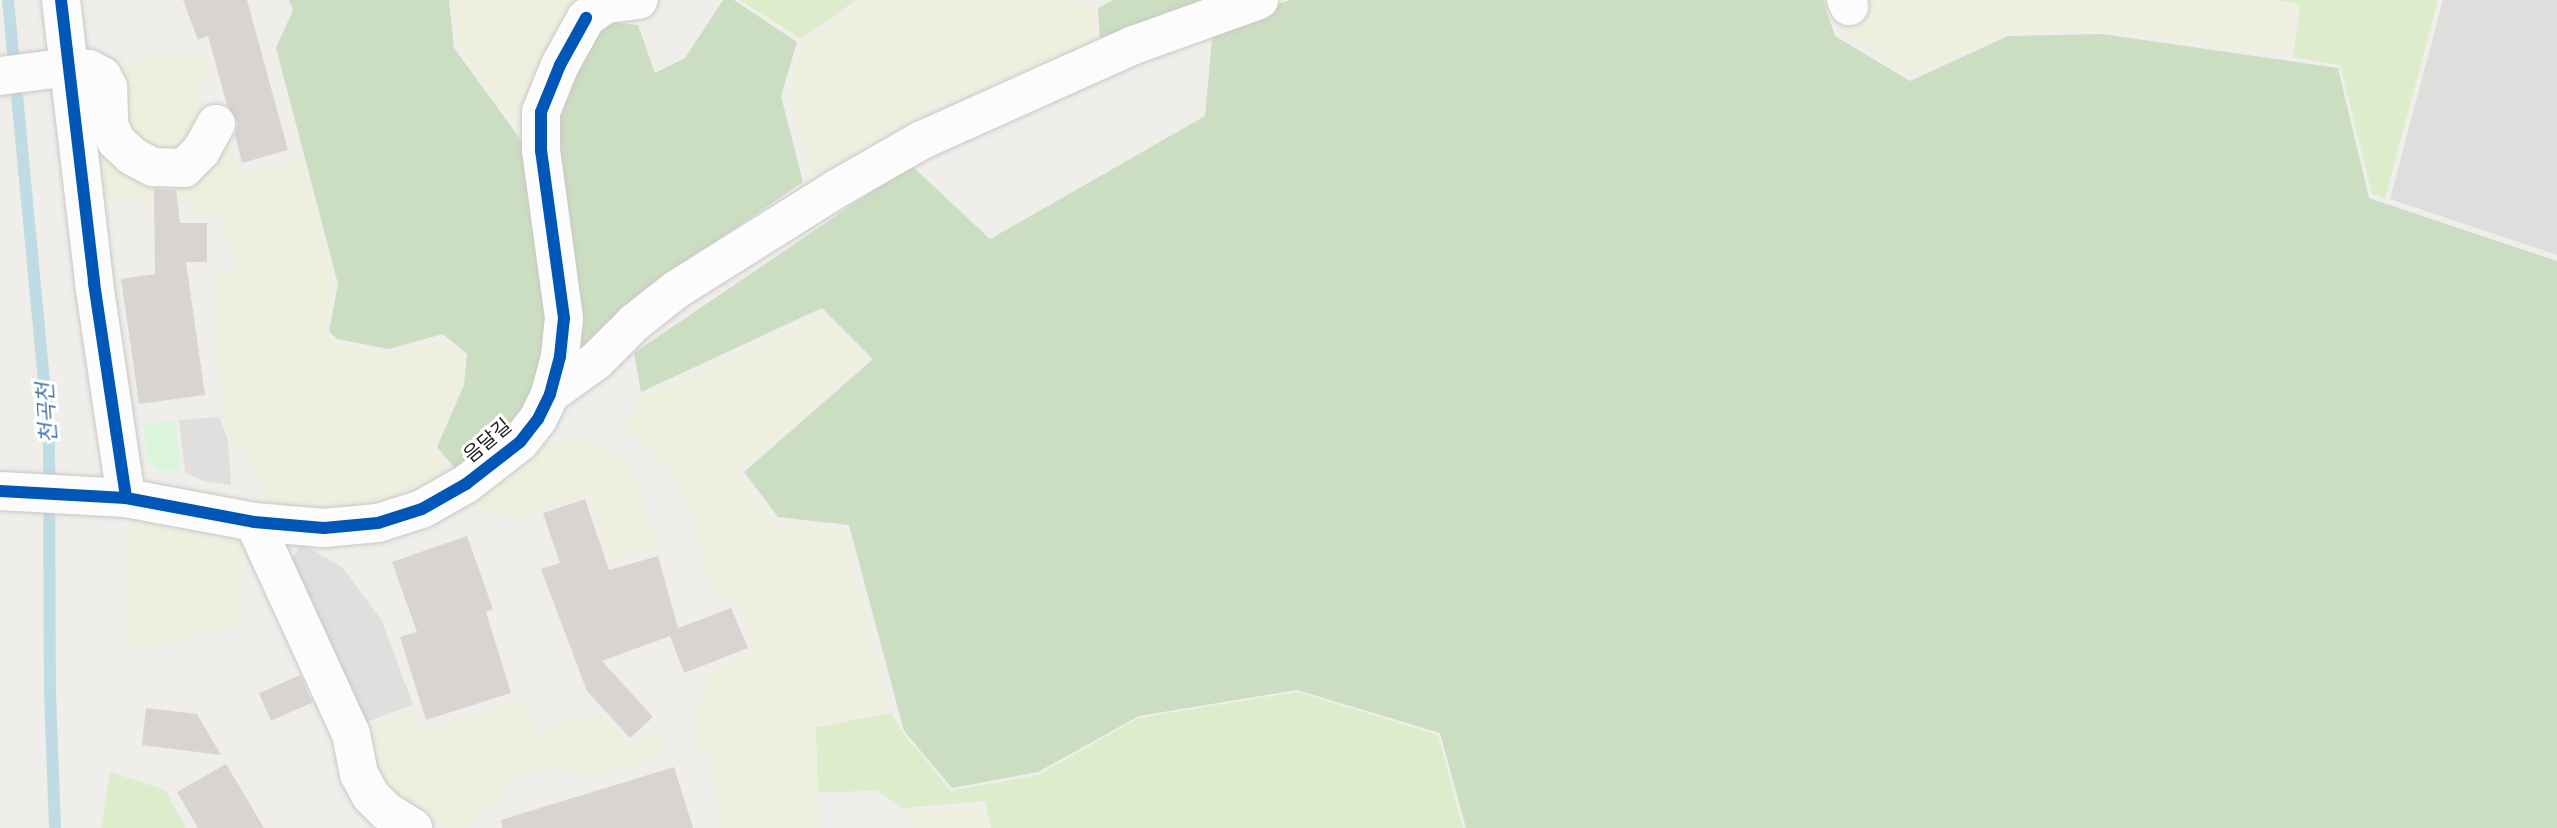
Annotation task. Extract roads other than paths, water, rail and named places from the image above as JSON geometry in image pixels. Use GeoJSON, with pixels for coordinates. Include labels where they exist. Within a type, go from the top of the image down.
{"type":"FeatureCollection","features":[{"type":"Feature","properties":{"kind":"street"},"geometry":{"type":"LineString","coordinates":[[61,0],[63,68],[94,283],[113,497]]}},
{"type":"Feature","properties":{"kind":"street","name":"음달길"},"geometry":{"type":"LineString","coordinates":[[4,491],[113,497],[254,522],[324,528],[378,523],[422,509],[466,484],[520,442],[538,419],[550,394],[560,356],[564,318],[541,151],[541,112],[560,65],[586,18],[606,4],[639,0]]}},
{"type":"Feature","properties":{"kind":"street"},"geometry":{"type":"LineString","coordinates":[[550,394],[596,361],[635,322],[677,289],[838,188],[920,141],[1134,45],[1259,0]]}},
{"type":"Feature","properties":{"kind":"street"},"geometry":{"type":"LineString","coordinates":[[0,76],[63,68],[89,69],[102,76],[108,87],[109,125],[116,141],[132,156],[153,167],[184,168],[201,151],[216,124]]}},
{"type":"Feature","properties":{"kind":"street"},"geometry":{"type":"LineString","coordinates":[[254,522],[351,734],[359,774],[370,795],[386,811],[413,828]]}},
{"type":"Feature","properties":{"kind":"waterway","name":"천곡천"},"geometry":{"type":"LineString","coordinates":[[8,0],[49,431],[50,693],[55,828]]}}]}
